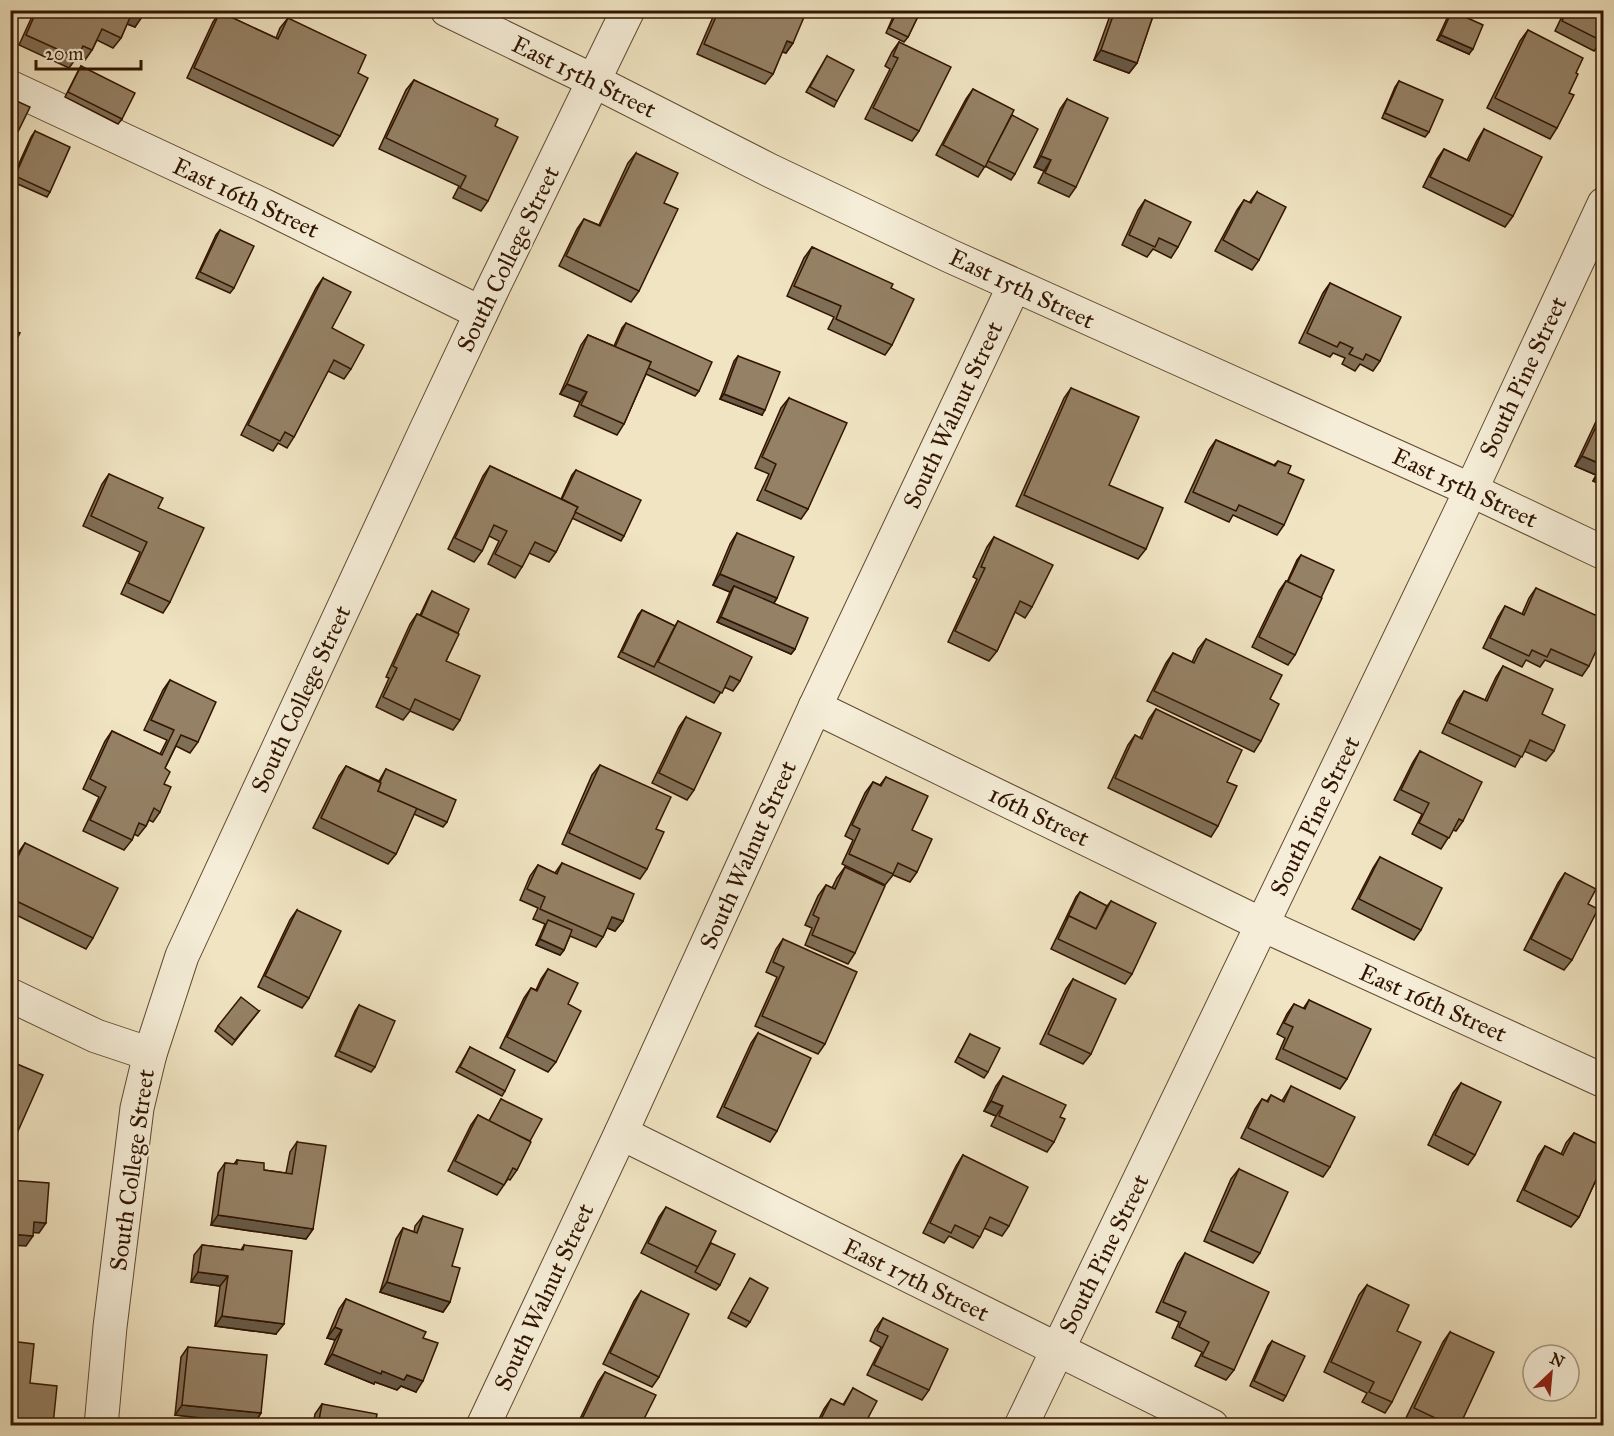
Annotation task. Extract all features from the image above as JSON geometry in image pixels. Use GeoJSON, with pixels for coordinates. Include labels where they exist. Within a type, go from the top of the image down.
{"type":"FeatureCollection","features":[{"type":"Feature","properties":{"kind":"street","name":"East 15th Street"},"geometry":{"type":"LineString","coordinates":[[447,10],[594,81],[771,171],[1014,286],[1471,490],[1604,553]]}},
{"type":"Feature","properties":{"kind":"street","name":"South College Street"},"geometry":{"type":"LineString","coordinates":[[101,1425],[110,1327],[137,1108],[150,1054],[182,956],[481,313],[628,10]]}},
{"type":"Feature","properties":{"kind":"street","name":"East 16th Street"},"geometry":{"type":"LineString","coordinates":[[10,87],[263,205],[481,313]]}},
{"type":"Feature","properties":{"kind":"street","name":"South Pine Street"},"geometry":{"type":"LineString","coordinates":[[1022,1425],[1471,490],[1604,204]]}},
{"type":"Feature","properties":{"kind":"street","name":"South Walnut Street"},"geometry":{"type":"LineString","coordinates":[[483,1425],[621,1133],[815,706],[1014,286]]}},
{"type":"Feature","properties":{"kind":"street","name":"16th Street"},"geometry":{"type":"LineString","coordinates":[[815,706],[1263,925]]}},
{"type":"Feature","properties":{"kind":"street","name":"East 16th Street"},"geometry":{"type":"LineString","coordinates":[[1263,925],[1604,1081]]}},
{"type":"Feature","properties":{"kind":"street"},"geometry":{"type":"LineString","coordinates":[[10,995],[96,1036],[150,1054]]}},
{"type":"Feature","properties":{"kind":"street","name":"East 17th Street"},"geometry":{"type":"LineString","coordinates":[[621,1133],[1212,1425]]}},
{"type":"Feature","properties":{"kind":"building"},"geometry":{"type":"Polygon","coordinates":[[[37,10],[145,10],[142,17],[132,13],[121,38],[102,29],[92,50],[83,46],[77,58],[26,35],[37,10]]]}},
{"type":"Feature","properties":{"kind":"building"},"geometry":{"type":"Polygon","coordinates":[[[719,10],[789,10],[804,17],[793,43],[787,41],[773,74],[704,44],[719,10]]]}},
{"type":"Feature","properties":{"kind":"building"},"geometry":{"type":"Polygon","coordinates":[[[898,10],[921,10],[908,37],[889,28],[898,10]]]}},
{"type":"Feature","properties":{"kind":"building"},"geometry":{"type":"Polygon","coordinates":[[[1115,10],[1155,10],[1137,63],[1101,50],[1115,10]]]}},
{"type":"Feature","properties":{"kind":"building"},"geometry":{"type":"Polygon","coordinates":[[[1567,10],[1604,10],[1602,41],[1562,21],[1567,10]]]}},
{"type":"Feature","properties":{"kind":"building"},"geometry":{"type":"Polygon","coordinates":[[[1452,11],[1483,25],[1473,49],[1441,35],[1452,11]]]}},
{"type":"Feature","properties":{"kind":"building"},"geometry":{"type":"Polygon","coordinates":[[[220,12],[278,39],[288,18],[366,55],[358,73],[368,78],[340,136],[194,68],[220,12]]]}},
{"type":"Feature","properties":{"kind":"building"},"geometry":{"type":"Polygon","coordinates":[[[1528,30],[1583,58],[1569,93],[1574,95],[1557,128],[1495,98],[1528,30]]]}},
{"type":"Feature","properties":{"kind":"building"},"geometry":{"type":"Polygon","coordinates":[[[899,42],[951,67],[919,131],[873,108],[898,58],[893,56],[899,42]]]}},
{"type":"Feature","properties":{"kind":"building"},"geometry":{"type":"Polygon","coordinates":[[[827,56],[854,70],[837,101],[810,87],[827,56]]]}},
{"type":"Feature","properties":{"kind":"building"},"geometry":{"type":"Polygon","coordinates":[[[81,66],[135,93],[122,119],[68,92],[81,66]]]}},
{"type":"Feature","properties":{"kind":"building"},"geometry":{"type":"Polygon","coordinates":[[[414,80],[498,119],[495,126],[518,137],[488,201],[460,188],[466,176],[386,138],[414,80]]]}},
{"type":"Feature","properties":{"kind":"building"},"geometry":{"type":"Polygon","coordinates":[[[1399,81],[1443,100],[1429,132],[1385,113],[1399,81]]]}},
{"type":"Feature","properties":{"kind":"building"},"geometry":{"type":"Polygon","coordinates":[[[973,89],[1014,110],[985,167],[943,145],[973,89]]]}},
{"type":"Feature","properties":{"kind":"building"},"geometry":{"type":"Polygon","coordinates":[[[10,98],[30,107],[10,148],[10,98]]]}},
{"type":"Feature","properties":{"kind":"building"},"geometry":{"type":"Polygon","coordinates":[[[1067,99],[1108,118],[1076,187],[1045,173],[1051,160],[1041,156],[1067,99]]]}},
{"type":"Feature","properties":{"kind":"building"},"geometry":{"type":"Polygon","coordinates":[[[1012,115],[1038,129],[1015,174],[988,161],[1012,115]]]}},
{"type":"Feature","properties":{"kind":"building"},"geometry":{"type":"Polygon","coordinates":[[[1484,129],[1542,157],[1513,216],[1430,177],[1444,149],[1469,161],[1484,129]]]}},
{"type":"Feature","properties":{"kind":"building"},"geometry":{"type":"Polygon","coordinates":[[[35,131],[70,147],[50,192],[15,176],[35,131]]]}},
{"type":"Feature","properties":{"kind":"building"},"geometry":{"type":"Polygon","coordinates":[[[636,153],[678,173],[664,203],[678,209],[639,291],[566,256],[584,219],[600,226],[636,153]]]}},
{"type":"Feature","properties":{"kind":"building"},"geometry":{"type":"Polygon","coordinates":[[[1257,192],[1286,207],[1259,260],[1223,240],[1244,200],[1251,203],[1257,192]]]}},
{"type":"Feature","properties":{"kind":"building"},"geometry":{"type":"Polygon","coordinates":[[[1145,200],[1191,222],[1178,247],[1159,238],[1155,247],[1129,235],[1145,200]]]}},
{"type":"Feature","properties":{"kind":"building"},"geometry":{"type":"Polygon","coordinates":[[[220,230],[254,246],[234,288],[200,272],[220,230]]]}},
{"type":"Feature","properties":{"kind":"building"},"geometry":{"type":"Polygon","coordinates":[[[812,247],[893,284],[891,288],[914,299],[892,345],[836,319],[841,306],[794,286],[812,247]]]}},
{"type":"Feature","properties":{"kind":"building"},"geometry":{"type":"Polygon","coordinates":[[[323,278],[351,292],[332,328],[364,345],[351,369],[334,360],[294,437],[285,432],[280,441],[248,425],[323,278]]]}},
{"type":"Feature","properties":{"kind":"building"},"geometry":{"type":"Polygon","coordinates":[[[1330,283],[1401,317],[1380,361],[1366,354],[1363,360],[1349,354],[1353,348],[1340,342],[1337,347],[1307,333],[1330,283]]]}},
{"type":"Feature","properties":{"kind":"building"},"geometry":{"type":"Polygon","coordinates":[[[626,323],[712,362],[699,391],[648,368],[651,362],[615,347],[626,323]]]}},
{"type":"Feature","properties":{"kind":"building"},"geometry":{"type":"Polygon","coordinates":[[[10,329],[20,333],[10,352],[10,329]]]}},
{"type":"Feature","properties":{"kind":"building"},"geometry":{"type":"Polygon","coordinates":[[[588,335],[651,362],[624,424],[581,405],[587,392],[567,384],[588,335]]]}},
{"type":"Feature","properties":{"kind":"building"},"geometry":{"type":"Polygon","coordinates":[[[738,356],[780,372],[765,410],[724,394],[738,356]]]}},
{"type":"Feature","properties":{"kind":"building"},"geometry":{"type":"Polygon","coordinates":[[[1071,388],[1139,417],[1109,485],[1163,508],[1146,549],[1024,495],[1071,388]]]}},
{"type":"Feature","properties":{"kind":"building"},"geometry":{"type":"Polygon","coordinates":[[[789,398],[847,423],[808,509],[765,490],[776,464],[762,457],[789,398]]]}},
{"type":"Feature","properties":{"kind":"building"},"geometry":{"type":"Polygon","coordinates":[[[1604,410],[1604,473],[1600,471],[1603,465],[1582,456],[1604,410]]]}},
{"type":"Feature","properties":{"kind":"building"},"geometry":{"type":"Polygon","coordinates":[[[1216,440],[1275,466],[1278,461],[1291,466],[1288,473],[1304,480],[1284,525],[1239,505],[1236,511],[1193,492],[1216,440]]]}},
{"type":"Feature","properties":{"kind":"building"},"geometry":{"type":"Polygon","coordinates":[[[490,466],[578,507],[556,552],[535,542],[522,567],[495,554],[507,531],[494,525],[482,551],[455,538],[490,466]]]}},
{"type":"Feature","properties":{"kind":"building"},"geometry":{"type":"Polygon","coordinates":[[[576,470],[641,500],[624,536],[575,512],[578,507],[562,499],[576,470]]]}},
{"type":"Feature","properties":{"kind":"building"},"geometry":{"type":"Polygon","coordinates":[[[109,474],[163,498],[158,508],[204,528],[170,602],[128,583],[147,542],[91,516],[109,474]]]}},
{"type":"Feature","properties":{"kind":"building"},"geometry":{"type":"Polygon","coordinates":[[[737,533],[794,557],[777,598],[720,574],[737,533]]]}},
{"type":"Feature","properties":{"kind":"building"},"geometry":{"type":"Polygon","coordinates":[[[994,537],[1053,565],[1032,607],[1020,601],[997,651],[955,631],[985,568],[981,567],[994,537]]]}},
{"type":"Feature","properties":{"kind":"building"},"geometry":{"type":"Polygon","coordinates":[[[1301,555],[1334,570],[1321,598],[1288,582],[1301,555]]]}},
{"type":"Feature","properties":{"kind":"building"},"geometry":{"type":"Polygon","coordinates":[[[1286,581],[1322,598],[1295,655],[1259,637],[1286,581]]]}},
{"type":"Feature","properties":{"kind":"building"},"geometry":{"type":"Polygon","coordinates":[[[734,586],[808,618],[795,649],[721,617],[734,586]]]}},
{"type":"Feature","properties":{"kind":"building"},"geometry":{"type":"Polygon","coordinates":[[[1536,588],[1604,619],[1604,634],[1589,666],[1551,649],[1547,657],[1532,650],[1529,656],[1490,638],[1505,606],[1524,615],[1536,588]]]}},
{"type":"Feature","properties":{"kind":"building"},"geometry":{"type":"Polygon","coordinates":[[[432,591],[469,609],[458,633],[421,616],[432,591]]]}},
{"type":"Feature","properties":{"kind":"building"},"geometry":{"type":"Polygon","coordinates":[[[642,610],[675,626],[654,667],[622,652],[642,610]]]}},
{"type":"Feature","properties":{"kind":"building"},"geometry":{"type":"Polygon","coordinates":[[[417,614],[459,634],[446,661],[480,676],[460,720],[415,699],[410,710],[383,697],[397,668],[393,666],[417,614]]]}},
{"type":"Feature","properties":{"kind":"building"},"geometry":{"type":"Polygon","coordinates":[[[678,621],[752,657],[740,681],[730,676],[722,693],[658,662],[678,621]]]}},
{"type":"Feature","properties":{"kind":"building"},"geometry":{"type":"Polygon","coordinates":[[[1206,639],[1282,675],[1270,699],[1279,704],[1261,741],[1154,691],[1173,653],[1194,663],[1206,639]]]}},
{"type":"Feature","properties":{"kind":"building"},"geometry":{"type":"Polygon","coordinates":[[[1503,666],[1553,689],[1542,714],[1565,725],[1554,751],[1530,740],[1522,757],[1449,723],[1464,691],[1487,701],[1503,666]]]}},
{"type":"Feature","properties":{"kind":"building"},"geometry":{"type":"Polygon","coordinates":[[[170,680],[216,702],[198,742],[181,735],[165,768],[170,772],[164,784],[171,787],[160,812],[154,808],[146,826],[139,823],[132,840],[90,820],[106,787],[90,779],[112,731],[162,755],[174,730],[151,720],[170,680]]]}},
{"type":"Feature","properties":{"kind":"building"},"geometry":{"type":"Polygon","coordinates":[[[1156,709],[1242,750],[1227,782],[1237,786],[1218,826],[1115,778],[1135,735],[1142,739],[1156,709]]]}},
{"type":"Feature","properties":{"kind":"building"},"geometry":{"type":"Polygon","coordinates":[[[686,717],[721,733],[694,790],[659,773],[686,717]]]}},
{"type":"Feature","properties":{"kind":"building"},"geometry":{"type":"Polygon","coordinates":[[[1420,751],[1482,782],[1463,821],[1459,819],[1449,838],[1419,823],[1429,803],[1401,790],[1420,751]]]}},
{"type":"Feature","properties":{"kind":"building"},"geometry":{"type":"Polygon","coordinates":[[[600,765],[671,797],[656,829],[664,832],[647,869],[569,833],[600,765]]]}},
{"type":"Feature","properties":{"kind":"building"},"geometry":{"type":"Polygon","coordinates":[[[346,766],[381,783],[378,791],[417,808],[396,854],[321,818],[346,766]]]}},
{"type":"Feature","properties":{"kind":"building"},"geometry":{"type":"Polygon","coordinates":[[[386,769],[456,800],[447,822],[378,791],[386,769]]]}},
{"type":"Feature","properties":{"kind":"building"},"geometry":{"type":"Polygon","coordinates":[[[886,777],[928,796],[912,830],[932,839],[917,872],[898,863],[893,874],[849,854],[860,829],[852,825],[873,782],[881,786],[886,777]]]}},
{"type":"Feature","properties":{"kind":"building"},"geometry":{"type":"Polygon","coordinates":[[[25,843],[118,888],[93,938],[10,898],[10,872],[25,843]]]}},
{"type":"Feature","properties":{"kind":"building"},"geometry":{"type":"Polygon","coordinates":[[[1380,857],[1442,888],[1421,930],[1359,899],[1380,857]]]}},
{"type":"Feature","properties":{"kind":"building"},"geometry":{"type":"Polygon","coordinates":[[[562,863],[634,894],[623,921],[612,917],[603,937],[540,909],[545,897],[527,889],[538,865],[557,874],[562,863]]]}},
{"type":"Feature","properties":{"kind":"building"},"geometry":{"type":"Polygon","coordinates":[[[845,867],[885,886],[855,953],[812,935],[819,918],[813,915],[826,885],[835,889],[845,867]]]}},
{"type":"Feature","properties":{"kind":"building"},"geometry":{"type":"Polygon","coordinates":[[[1565,873],[1596,889],[1588,904],[1598,909],[1572,960],[1531,939],[1565,873]]]}},
{"type":"Feature","properties":{"kind":"building"},"geometry":{"type":"Polygon","coordinates":[[[1080,892],[1107,906],[1096,929],[1069,916],[1066,921],[1080,892]]]}},
{"type":"Feature","properties":{"kind":"building"},"geometry":{"type":"Polygon","coordinates":[[[1111,901],[1156,923],[1132,974],[1058,939],[1069,916],[1096,929],[1111,901]]]}},
{"type":"Feature","properties":{"kind":"building"},"geometry":{"type":"Polygon","coordinates":[[[297,910],[341,931],[309,998],[265,976],[297,910]]]}},
{"type":"Feature","properties":{"kind":"building"},"geometry":{"type":"Polygon","coordinates":[[[548,920],[572,930],[564,950],[540,939],[548,920]]]}},
{"type":"Feature","properties":{"kind":"building"},"geometry":{"type":"Polygon","coordinates":[[[783,939],[857,972],[825,1044],[762,1016],[784,967],[773,962],[783,939]]]}},
{"type":"Feature","properties":{"kind":"building"},"geometry":{"type":"Polygon","coordinates":[[[548,969],[578,983],[568,1004],[581,1011],[556,1062],[507,1037],[531,988],[537,991],[548,969]]]}},
{"type":"Feature","properties":{"kind":"building"},"geometry":{"type":"Polygon","coordinates":[[[1073,979],[1116,999],[1091,1054],[1048,1034],[1073,979]]]}},
{"type":"Feature","properties":{"kind":"building"},"geometry":{"type":"Polygon","coordinates":[[[241,997],[259,1011],[235,1040],[218,1026],[241,997]]]}},
{"type":"Feature","properties":{"kind":"building"},"geometry":{"type":"Polygon","coordinates":[[[1309,1000],[1371,1029],[1347,1079],[1283,1049],[1293,1027],[1284,1023],[1294,1004],[1305,1009],[1309,1000]]]}},
{"type":"Feature","properties":{"kind":"building"},"geometry":{"type":"Polygon","coordinates":[[[359,1005],[395,1021],[375,1067],[339,1051],[359,1005]]]}},
{"type":"Feature","properties":{"kind":"building"},"geometry":{"type":"Polygon","coordinates":[[[758,1033],[811,1058],[777,1131],[724,1107],[758,1033]]]}},
{"type":"Feature","properties":{"kind":"building"},"geometry":{"type":"Polygon","coordinates":[[[970,1034],[1000,1048],[988,1072],[958,1057],[970,1034]]]}},
{"type":"Feature","properties":{"kind":"building"},"geometry":{"type":"Polygon","coordinates":[[[470,1047],[515,1070],[505,1091],[460,1067],[470,1047]]]}},
{"type":"Feature","properties":{"kind":"building"},"geometry":{"type":"Polygon","coordinates":[[[10,1061],[43,1075],[14,1140],[10,1138],[10,1061]]]}},
{"type":"Feature","properties":{"kind":"building"},"geometry":{"type":"Polygon","coordinates":[[[1003,1076],[1066,1105],[1060,1117],[1065,1119],[1054,1142],[999,1116],[1003,1106],[991,1101],[1003,1076]]]}},
{"type":"Feature","properties":{"kind":"building"},"geometry":{"type":"Polygon","coordinates":[[[1461,1083],[1501,1102],[1475,1155],[1435,1135],[1461,1083]]]}},
{"type":"Feature","properties":{"kind":"building"},"geometry":{"type":"Polygon","coordinates":[[[1291,1086],[1355,1117],[1330,1167],[1248,1128],[1262,1099],[1268,1102],[1271,1095],[1284,1102],[1291,1086]]]}},
{"type":"Feature","properties":{"kind":"building"},"geometry":{"type":"Polygon","coordinates":[[[501,1099],[542,1119],[530,1141],[489,1121],[501,1099]]]}},
{"type":"Feature","properties":{"kind":"building"},"geometry":{"type":"Polygon","coordinates":[[[478,1115],[531,1142],[517,1170],[513,1168],[504,1185],[455,1161],[478,1115]]]}},
{"type":"Feature","properties":{"kind":"building"},"geometry":{"type":"Polygon","coordinates":[[[1574,1133],[1604,1147],[1604,1173],[1600,1171],[1579,1217],[1524,1190],[1545,1146],[1563,1155],[1574,1133]]]}},
{"type":"Feature","properties":{"kind":"building"},"geometry":{"type":"Polygon","coordinates":[[[297,1142],[326,1146],[313,1229],[218,1215],[225,1163],[237,1164],[237,1160],[264,1163],[264,1170],[292,1174],[297,1142]]]}},
{"type":"Feature","properties":{"kind":"building"},"geometry":{"type":"Polygon","coordinates":[[[963,1155],[1028,1187],[1009,1226],[990,1217],[980,1237],[955,1225],[951,1233],[930,1223],[963,1155]]]}},
{"type":"Feature","properties":{"kind":"building"},"geometry":{"type":"Polygon","coordinates":[[[1239,1169],[1288,1192],[1260,1253],[1211,1231],[1239,1169]]]}},
{"type":"Feature","properties":{"kind":"building"},"geometry":{"type":"Polygon","coordinates":[[[10,1180],[49,1183],[46,1223],[34,1222],[33,1236],[10,1234],[10,1180]]]}},
{"type":"Feature","properties":{"kind":"building"},"geometry":{"type":"Polygon","coordinates":[[[666,1207],[716,1231],[698,1267],[648,1243],[666,1207]]]}},
{"type":"Feature","properties":{"kind":"building"},"geometry":{"type":"Polygon","coordinates":[[[423,1216],[463,1229],[452,1266],[460,1268],[450,1302],[387,1282],[403,1228],[417,1233],[423,1216]]]}},
{"type":"Feature","properties":{"kind":"building"},"geometry":{"type":"Polygon","coordinates":[[[711,1243],[735,1254],[720,1285],[695,1272],[711,1243]]]}},
{"type":"Feature","properties":{"kind":"building"},"geometry":{"type":"Polygon","coordinates":[[[202,1245],[243,1250],[244,1245],[292,1251],[284,1324],[222,1316],[228,1276],[198,1272],[202,1245]]]}},
{"type":"Feature","properties":{"kind":"building"},"geometry":{"type":"Polygon","coordinates":[[[1185,1253],[1269,1292],[1234,1370],[1202,1356],[1209,1342],[1179,1327],[1186,1312],[1163,1302],[1185,1253]]]}},
{"type":"Feature","properties":{"kind":"building"},"geometry":{"type":"Polygon","coordinates":[[[750,1278],[768,1288],[750,1322],[731,1312],[750,1278]]]}},
{"type":"Feature","properties":{"kind":"building"},"geometry":{"type":"Polygon","coordinates":[[[1367,1285],[1409,1305],[1397,1331],[1421,1342],[1392,1402],[1369,1392],[1374,1382],[1331,1362],[1367,1285]]]}},
{"type":"Feature","properties":{"kind":"building"},"geometry":{"type":"Polygon","coordinates":[[[641,1291],[689,1314],[659,1377],[610,1353],[641,1291]]]}},
{"type":"Feature","properties":{"kind":"building"},"geometry":{"type":"Polygon","coordinates":[[[346,1299],[426,1332],[423,1338],[438,1343],[423,1381],[407,1375],[404,1380],[382,1371],[381,1374],[332,1354],[342,1330],[335,1327],[346,1299]]]}},
{"type":"Feature","properties":{"kind":"building"},"geometry":{"type":"Polygon","coordinates":[[[883,1318],[948,1349],[929,1390],[874,1365],[888,1336],[877,1331],[883,1318]]]}},
{"type":"Feature","properties":{"kind":"building"},"geometry":{"type":"Polygon","coordinates":[[[1450,1332],[1494,1352],[1460,1425],[1450,1425],[1414,1408],[1450,1332]]]}},
{"type":"Feature","properties":{"kind":"building"},"geometry":{"type":"Polygon","coordinates":[[[10,1341],[34,1344],[30,1383],[57,1386],[53,1425],[10,1425],[10,1341]]]}},
{"type":"Feature","properties":{"kind":"building"},"geometry":{"type":"Polygon","coordinates":[[[1272,1341],[1305,1356],[1286,1396],[1254,1381],[1272,1341]]]}},
{"type":"Feature","properties":{"kind":"building"},"geometry":{"type":"Polygon","coordinates":[[[188,1347],[267,1355],[261,1413],[182,1405],[188,1347]]]}},
{"type":"Feature","properties":{"kind":"building"},"geometry":{"type":"Polygon","coordinates":[[[605,1372],[656,1395],[641,1425],[579,1425],[605,1372]]]}},
{"type":"Feature","properties":{"kind":"building"},"geometry":{"type":"Polygon","coordinates":[[[853,1388],[877,1401],[868,1418],[883,1425],[818,1425],[831,1399],[844,1405],[853,1388]]]}},
{"type":"Feature","properties":{"kind":"building"},"geometry":{"type":"Polygon","coordinates":[[[322,1404],[377,1414],[375,1425],[318,1425],[322,1404]]]}}]}
